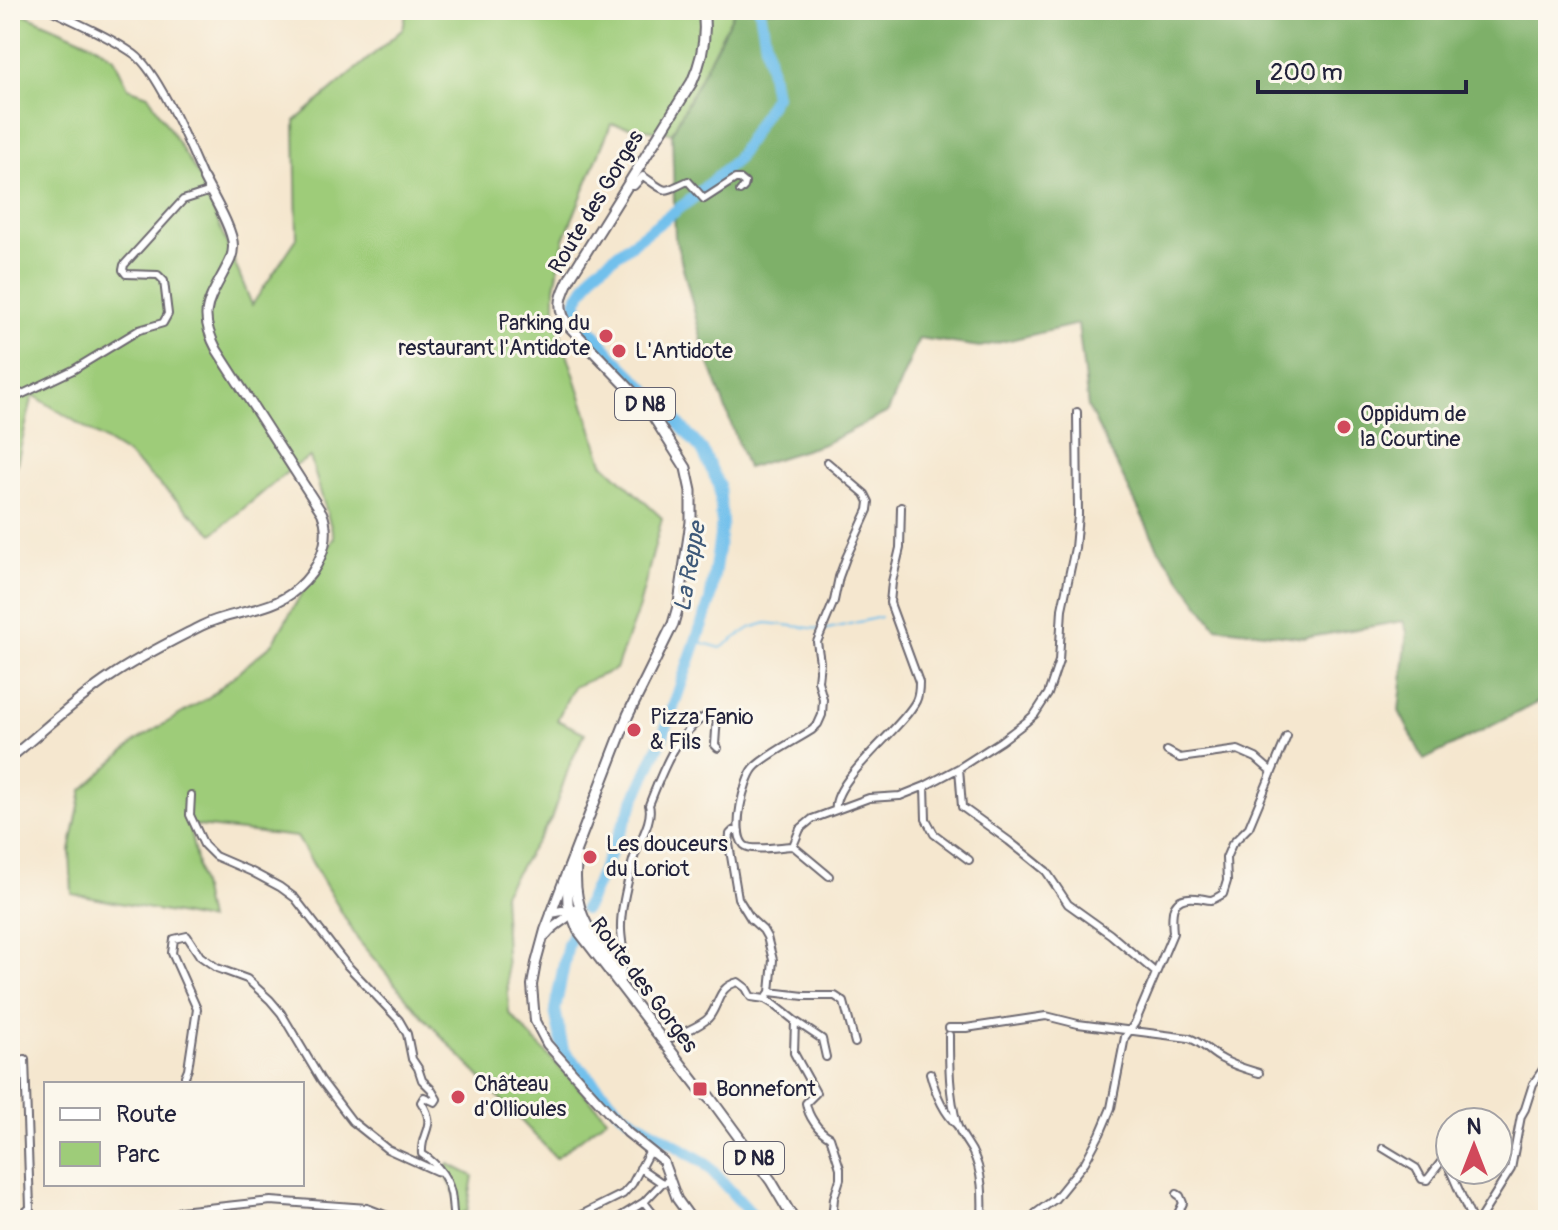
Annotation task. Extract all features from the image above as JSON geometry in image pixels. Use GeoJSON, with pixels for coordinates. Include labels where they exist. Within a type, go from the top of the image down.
{"type":"FeatureCollection","features":[{"type":"Feature","properties":{"kind":"main road","name":"Route des Gorges"},"geometry":{"type":"LineString","coordinates":[[703,10],[703,53],[692,82],[571,276],[561,297],[561,313],[568,325],[648,408],[682,459],[689,476],[691,522],[677,613],[631,707],[567,873],[566,886],[578,930],[711,1100]]}},
{"type":"Feature","properties":{"kind":"main road","name":"Route des Gorges"},"geometry":{"type":"LineString","coordinates":[[581,838],[573,911],[771,1181],[794,1220]]}},
{"type":"Feature","properties":{"kind":"street"},"geometry":{"type":"LineString","coordinates":[[10,758],[111,675],[204,624],[284,599],[312,573],[322,554],[326,536],[326,521],[322,513],[209,335],[206,309],[231,259],[233,244],[211,191],[167,103],[146,65],[135,55],[51,10]]}},
{"type":"Feature","properties":{"kind":"street"},"geometry":{"type":"LineString","coordinates":[[627,186],[638,183],[643,176],[669,191],[688,181],[704,199],[735,179],[740,179],[745,183],[740,191]]}},
{"type":"Feature","properties":{"kind":"street"},"geometry":{"type":"LineString","coordinates":[[10,400],[73,370],[139,330],[163,323],[168,314],[164,281],[158,275],[126,274],[124,265],[183,200],[211,191]]}},
{"type":"Feature","properties":{"kind":"street"},"geometry":{"type":"LineString","coordinates":[[793,846],[800,829],[812,819],[869,798],[900,796],[959,768],[1026,722],[1041,704],[1054,680],[1059,661],[1062,609],[1075,548],[1078,515],[1077,412]]}},
{"type":"Feature","properties":{"kind":"street"},"geometry":{"type":"LineString","coordinates":[[827,462],[865,494],[869,502],[817,642],[822,715],[812,730],[756,766],[747,778],[740,801],[739,831],[745,846],[793,846],[829,876]]}},
{"type":"Feature","properties":{"kind":"street"},"geometry":{"type":"LineString","coordinates":[[836,810],[835,802],[841,790],[871,751],[905,717],[917,700],[919,691],[919,682],[890,603],[900,548],[901,507]]}},
{"type":"Feature","properties":{"kind":"street"},"geometry":{"type":"LineString","coordinates":[[620,974],[623,964],[620,926],[633,861],[647,826],[651,810],[649,805],[671,753],[695,724],[713,712],[717,715],[715,745],[718,748]]}},
{"type":"Feature","properties":{"kind":"street"},"geometry":{"type":"LineString","coordinates":[[1030,1220],[1055,1199],[1085,1162],[1100,1134],[1111,1108],[1125,1037],[1135,1023],[1173,933],[1171,917],[1178,901],[1184,897],[1211,900],[1223,894],[1227,881],[1226,858],[1232,844],[1249,827],[1287,736]]}},
{"type":"Feature","properties":{"kind":"street"},"geometry":{"type":"LineString","coordinates":[[1167,751],[1180,758],[1238,750],[1256,758],[1272,772]]}},
{"type":"Feature","properties":{"kind":"street"},"geometry":{"type":"LineString","coordinates":[[959,768],[962,807],[1046,871],[1068,904],[1155,972]]}},
{"type":"Feature","properties":{"kind":"street"},"geometry":{"type":"LineString","coordinates":[[925,786],[926,819],[934,834],[969,860]]}},
{"type":"Feature","properties":{"kind":"street"},"geometry":{"type":"LineString","coordinates":[[191,795],[190,815],[204,845],[215,856],[252,872],[295,898],[346,964],[399,1020],[407,1034],[412,1059],[422,1080],[437,1099],[435,1102],[424,1097],[421,1102],[430,1125],[421,1145],[422,1154],[435,1163],[441,1172],[452,1197],[452,1216],[455,1220]]}},
{"type":"Feature","properties":{"kind":"street"},"geometry":{"type":"LineString","coordinates":[[739,831],[730,834],[729,844],[735,887],[751,919],[767,937],[774,965],[770,992],[765,999]]}},
{"type":"Feature","properties":{"kind":"street"},"geometry":{"type":"LineString","coordinates":[[567,873],[541,942],[532,985],[535,1021],[547,1044],[609,1113],[663,1161],[666,1182],[692,1220]]}},
{"type":"Feature","properties":{"kind":"street"},"geometry":{"type":"LineString","coordinates":[[551,913],[573,911]]}},
{"type":"Feature","properties":{"kind":"street"},"geometry":{"type":"LineString","coordinates":[[541,942],[549,930],[573,911]]}},
{"type":"Feature","properties":{"kind":"street"},"geometry":{"type":"LineString","coordinates":[[559,923],[578,930]]}},
{"type":"Feature","properties":{"kind":"street"},"geometry":{"type":"LineString","coordinates":[[185,1076],[197,1009],[172,953],[174,939],[187,936],[200,956],[217,968],[247,979],[270,1000],[321,1080],[352,1121],[387,1149],[441,1172]]}},
{"type":"Feature","properties":{"kind":"street"},"geometry":{"type":"LineString","coordinates":[[669,1039],[709,1017],[724,989],[738,982],[751,997],[765,999],[822,1039],[826,1057]]}},
{"type":"Feature","properties":{"kind":"street"},"geometry":{"type":"LineString","coordinates":[[770,992],[835,996],[844,1002],[855,1043]]}},
{"type":"Feature","properties":{"kind":"street"},"geometry":{"type":"LineString","coordinates":[[957,1125],[949,1077],[949,1031],[966,1028],[1046,1016],[1078,1024],[1197,1041],[1220,1059],[1259,1073]]}},
{"type":"Feature","properties":{"kind":"street"},"geometry":{"type":"LineString","coordinates":[[795,1021],[794,1053],[816,1093],[806,1103],[807,1109],[820,1131],[830,1137],[840,1168],[832,1220]]}},
{"type":"Feature","properties":{"kind":"street"},"geometry":{"type":"LineString","coordinates":[[10,1217],[19,1220],[30,1208],[25,1059]]}},
{"type":"Feature","properties":{"kind":"street"},"geometry":{"type":"LineString","coordinates":[[1479,1220],[1511,1169],[1521,1116],[1533,1084],[1548,1062]]}},
{"type":"Feature","properties":{"kind":"street"},"geometry":{"type":"LineString","coordinates":[[930,1073],[941,1105],[972,1151],[983,1201],[982,1220]]}},
{"type":"Feature","properties":{"kind":"street"},"geometry":{"type":"LineString","coordinates":[[1383,1148],[1416,1168],[1422,1179],[1427,1180],[1434,1171]]}},
{"type":"Feature","properties":{"kind":"street"},"geometry":{"type":"LineString","coordinates":[[571,1220],[623,1194],[632,1184],[650,1150]]}},
{"type":"Feature","properties":{"kind":"street"},"geometry":{"type":"LineString","coordinates":[[640,1168],[666,1182]]}},
{"type":"Feature","properties":{"kind":"street"},"geometry":{"type":"LineString","coordinates":[[615,1220],[644,1202],[666,1182]]}},
{"type":"Feature","properties":{"kind":"street"},"geometry":{"type":"LineString","coordinates":[[1457,1186],[1472,1220]]}},
{"type":"Feature","properties":{"kind":"street"},"geometry":{"type":"LineString","coordinates":[[1175,1220],[1183,1203],[1177,1194]]}},
{"type":"Feature","properties":{"kind":"street"},"geometry":{"type":"LineString","coordinates":[[593,1209],[596,1199]]}},
{"type":"Feature","properties":{"kind":"street"},"geometry":{"type":"LineString","coordinates":[[161,1220],[180,1211],[271,1201],[367,1208],[398,1220]]}},
{"type":"Feature","properties":{"kind":"street"},"geometry":{"type":"LineString","coordinates":[[644,1202],[658,1220]]}},
{"type":"Feature","properties":{"kind":"street"},"geometry":{"type":"LineString","coordinates":[[626,1214],[632,1220]]}},
{"type":"Feature","properties":{"kind":"green space"},"geometry":{"type":"Polygon","coordinates":[[[10,10],[95,45],[114,58],[128,88],[148,95],[200,178],[252,305],[297,238],[295,121],[403,29],[407,10],[735,10],[672,133],[611,124],[564,239],[555,287],[555,316],[603,463],[662,518],[639,607],[616,669],[573,687],[557,720],[585,733],[570,764],[551,819],[503,893],[509,1013],[607,1118],[556,1158],[416,1009],[358,940],[297,837],[189,825],[208,920],[72,894],[70,851],[82,790],[136,741],[209,697],[273,643],[334,537],[310,457],[292,468],[213,534],[127,454],[33,395],[10,492],[10,10]]]}},
{"type":"Feature","properties":{"kind":"green space"},"geometry":{"type":"Polygon","coordinates":[[[735,10],[1548,10],[1548,692],[1537,703],[1424,760],[1399,711],[1407,632],[1403,621],[1305,638],[1216,627],[1158,548],[1088,407],[1078,324],[980,347],[919,338],[888,412],[824,444],[747,468],[704,349],[675,237],[672,133],[735,10]]]}},
{"type":"Feature","properties":{"kind":"green space"},"geometry":{"type":"Polygon","coordinates":[[[449,1164],[473,1176],[467,1212],[464,1212],[462,1219],[455,1215],[456,1196],[444,1171],[449,1164]]]}},
{"type":"Feature","properties":{"kind":"waterway","name":"La Reppe"},"geometry":{"type":"LineString","coordinates":[[585,909],[662,739],[710,601],[722,523],[719,485],[702,450],[614,358],[581,318],[576,301],[595,271],[693,198],[736,160],[775,96],[760,10]]}},
{"type":"Feature","properties":{"kind":"waterway"},"geometry":{"type":"LineString","coordinates":[[823,630],[881,617]]}},
{"type":"Feature","properties":{"kind":"waterway"},"geometry":{"type":"LineString","coordinates":[[696,641],[721,648],[750,628],[767,623],[819,629]]}},
{"type":"Feature","properties":{"kind":"waterway","name":"La Reppe"},"geometry":{"type":"LineString","coordinates":[[573,933],[555,1010],[563,1050],[622,1113],[705,1163],[757,1220]]}},
{"type":"Feature","properties":{"kind":"place","name":"Parking du restaurant l'Antidote"},"geometry":{"type":"Point","coordinates":[606,336]}},
{"type":"Feature","properties":{"kind":"place","name":"L'Antidote"},"geometry":{"type":"Point","coordinates":[619,351]}},
{"type":"Feature","properties":{"kind":"place","name":"Oppidum de la Courtine"},"geometry":{"type":"Point","coordinates":[1344,427]}},
{"type":"Feature","properties":{"kind":"place","name":"Pizza Fanio & Fils"},"geometry":{"type":"Point","coordinates":[634,730]}},
{"type":"Feature","properties":{"kind":"place","name":"Les douceurs du Loriot"},"geometry":{"type":"Point","coordinates":[590,857]}},
{"type":"Feature","properties":{"kind":"place","name":"Bonnefont"},"geometry":{"type":"Point","coordinates":[700,1089]}},
{"type":"Feature","properties":{"kind":"place","name":"Château d'Ollioules"},"geometry":{"type":"Point","coordinates":[458,1097]}}]}
